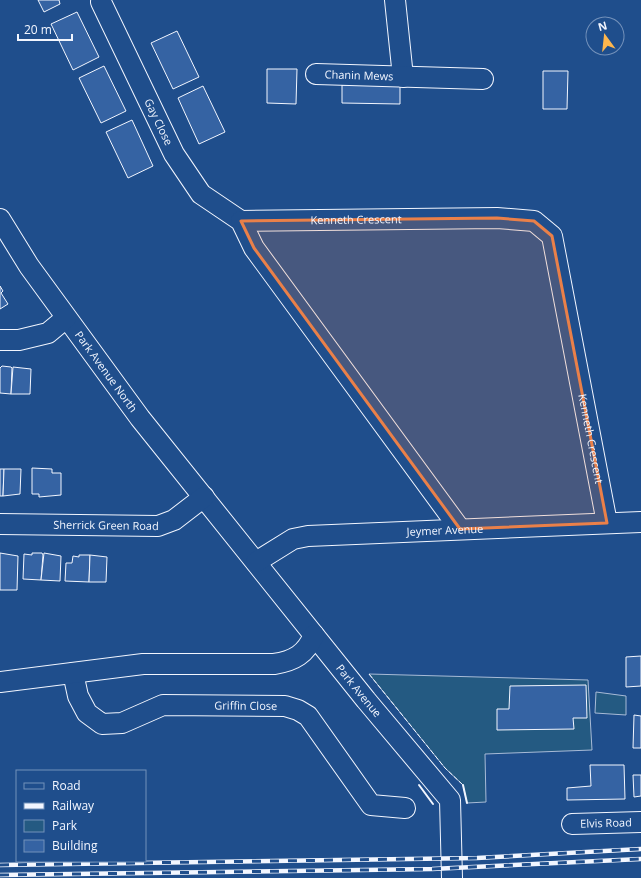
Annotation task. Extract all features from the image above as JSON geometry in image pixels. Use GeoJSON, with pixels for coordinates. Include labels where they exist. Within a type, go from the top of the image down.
{"type":"FeatureCollection","features":[{"type":"Feature","properties":{"kind":"street","name":"Chanin Mews"},"geometry":{"type":"LineString","coordinates":[[395,0],[403,77]]}},
{"type":"Feature","properties":{"kind":"street","name":"Gay Close"},"geometry":{"type":"LineString","coordinates":[[101,2],[174,154],[201,194],[241,221]]}},
{"type":"Feature","properties":{"kind":"street","name":"Chanin Mews"},"geometry":{"type":"LineString","coordinates":[[316,74],[483,79]]}},
{"type":"Feature","properties":{"kind":"street","name":"Kenneth Crescent"},"geometry":{"type":"LineString","coordinates":[[241,221],[497,218],[534,221],[552,236],[607,523]]}},
{"type":"Feature","properties":{"kind":"street","name":"Park Avenue North"},"geometry":{"type":"LineString","coordinates":[[0,219],[29,266],[66,318],[140,418],[221,518]]}},
{"type":"Feature","properties":{"kind":"street"},"geometry":{"type":"LineString","coordinates":[[241,221],[254,248],[460,529]]}},
{"type":"Feature","properties":{"kind":"street"},"geometry":{"type":"LineString","coordinates":[[0,340],[19,340],[48,333],[66,318]]}},
{"type":"Feature","properties":{"kind":"street","name":"Sherrick Green Road"},"geometry":{"type":"LineString","coordinates":[[0,524],[158,526],[174,520],[204,497]]}},
{"type":"Feature","properties":{"kind":"street","name":"Park Avenue"},"geometry":{"type":"LineString","coordinates":[[221,518],[314,635],[450,800],[452,878]]}},
{"type":"Feature","properties":{"kind":"street","name":"Jeymer Avenue"},"geometry":{"type":"LineString","coordinates":[[256,562],[294,539],[308,536],[641,522]]}},
{"type":"Feature","properties":{"kind":"street"},"geometry":{"type":"LineString","coordinates":[[0,682],[143,664],[274,664],[286,662],[296,658],[305,650],[314,635]]}},
{"type":"Feature","properties":{"kind":"street","name":"Griffin Close"},"geometry":{"type":"LineString","coordinates":[[73,673],[78,696],[88,713],[102,724],[122,723],[163,705],[285,706],[298,710],[308,716],[371,805],[405,808]]}},
{"type":"Feature","properties":{"kind":"street","name":"Elvis Road"},"geometry":{"type":"LineString","coordinates":[[572,824],[641,822]]}},
{"type":"Feature","properties":{"kind":"highlighted area"},"geometry":{"type":"Polygon","coordinates":[[[497,218],[534,221],[552,236],[607,523],[460,529],[254,248],[241,221],[497,218]]]}},
{"type":"Feature","properties":{"kind":"green space"},"geometry":{"type":"Polygon","coordinates":[[[369,674],[588,680],[592,750],[485,754],[486,802],[467,803],[463,785],[445,768],[369,674]]]}},
{"type":"Feature","properties":{"kind":"green space"},"geometry":{"type":"Polygon","coordinates":[[[596,692],[626,696],[626,715],[595,713],[596,692]]]}},
{"type":"Feature","properties":{"kind":"building"},"geometry":{"type":"Polygon","coordinates":[[[38,0],[59,0],[60,4],[44,12],[38,0]]]}},
{"type":"Feature","properties":{"kind":"building"},"geometry":{"type":"Polygon","coordinates":[[[77,12],[99,57],[73,70],[51,24],[77,12]]]}},
{"type":"Feature","properties":{"kind":"building"},"geometry":{"type":"Polygon","coordinates":[[[177,31],[199,77],[173,89],[151,43],[177,31]]]}},
{"type":"Feature","properties":{"kind":"building"},"geometry":{"type":"Polygon","coordinates":[[[104,66],[126,111],[101,123],[79,78],[104,66]]]}},
{"type":"Feature","properties":{"kind":"building"},"geometry":{"type":"Polygon","coordinates":[[[267,69],[297,69],[296,104],[267,103],[267,69]]]}},
{"type":"Feature","properties":{"kind":"building"},"geometry":{"type":"Polygon","coordinates":[[[543,71],[568,71],[567,109],[543,109],[543,71]]]}},
{"type":"Feature","properties":{"kind":"building"},"geometry":{"type":"Polygon","coordinates":[[[342,85],[400,86],[400,104],[342,103],[342,85]]]}},
{"type":"Feature","properties":{"kind":"building"},"geometry":{"type":"Polygon","coordinates":[[[203,86],[225,132],[199,144],[178,98],[203,86]]]}},
{"type":"Feature","properties":{"kind":"building"},"geometry":{"type":"Polygon","coordinates":[[[132,120],[153,166],[128,178],[106,132],[132,120]]]}},
{"type":"Feature","properties":{"kind":"building"},"geometry":{"type":"Polygon","coordinates":[[[0,286],[3,291],[1,293],[8,304],[0,309],[0,286]]]}},
{"type":"Feature","properties":{"kind":"building"},"geometry":{"type":"Polygon","coordinates":[[[2,366],[12,368],[11,394],[0,393],[0,368],[2,366]]]}},
{"type":"Feature","properties":{"kind":"building"},"geometry":{"type":"Polygon","coordinates":[[[13,367],[31,369],[30,394],[11,394],[13,367]]]}},
{"type":"Feature","properties":{"kind":"building"},"geometry":{"type":"Polygon","coordinates":[[[32,468],[52,469],[52,473],[61,473],[61,495],[39,497],[39,494],[32,494],[32,468]]]}},
{"type":"Feature","properties":{"kind":"building"},"geometry":{"type":"Polygon","coordinates":[[[0,469],[4,469],[3,496],[0,496],[0,469]]]}},
{"type":"Feature","properties":{"kind":"building"},"geometry":{"type":"Polygon","coordinates":[[[4,469],[21,469],[20,494],[3,496],[4,469]]]}},
{"type":"Feature","properties":{"kind":"building"},"geometry":{"type":"Polygon","coordinates":[[[0,553],[18,556],[17,590],[0,590],[0,553]]]}},
{"type":"Feature","properties":{"kind":"building"},"geometry":{"type":"Polygon","coordinates":[[[32,553],[42,553],[43,555],[41,580],[23,579],[24,554],[32,555],[32,553]]]}},
{"type":"Feature","properties":{"kind":"building"},"geometry":{"type":"Polygon","coordinates":[[[44,553],[61,556],[60,581],[41,580],[44,553]]]}},
{"type":"Feature","properties":{"kind":"building"},"geometry":{"type":"Polygon","coordinates":[[[79,555],[90,555],[89,582],[65,581],[66,563],[72,563],[73,556],[79,557],[79,555]]]}},
{"type":"Feature","properties":{"kind":"building"},"geometry":{"type":"Polygon","coordinates":[[[90,555],[107,557],[106,582],[89,582],[90,555]]]}},
{"type":"Feature","properties":{"kind":"building"},"geometry":{"type":"Polygon","coordinates":[[[641,656],[641,686],[626,687],[626,657],[641,656]]]}},
{"type":"Feature","properties":{"kind":"building"},"geometry":{"type":"Polygon","coordinates":[[[586,685],[587,718],[573,718],[574,729],[497,730],[497,709],[509,709],[510,686],[586,685]]]}},
{"type":"Feature","properties":{"kind":"building"},"geometry":{"type":"Polygon","coordinates":[[[634,715],[641,716],[641,748],[633,748],[634,715]]]}},
{"type":"Feature","properties":{"kind":"building"},"geometry":{"type":"Polygon","coordinates":[[[590,765],[624,765],[625,799],[567,800],[567,788],[591,786],[590,765]]]}},
{"type":"Feature","properties":{"kind":"building"},"geometry":{"type":"Polygon","coordinates":[[[633,775],[641,775],[641,796],[634,797],[633,775]]]}},
{"type":"Feature","properties":{"kind":"railway"},"geometry":{"type":"LineString","coordinates":[[0,865],[477,858],[641,849]]}},
{"type":"Feature","properties":{"kind":"railway"},"geometry":{"type":"LineString","coordinates":[[0,875],[432,869],[641,859]]}},
{"type":"Feature","properties":{"kind":"fence"},"geometry":{"type":"LineString","coordinates":[[369,674],[445,768],[463,785]]}},
{"type":"Feature","properties":{"kind":"wall"},"geometry":{"type":"LineString","coordinates":[[419,785],[433,804]]}},
{"type":"Feature","properties":{"kind":"wall"},"geometry":{"type":"LineString","coordinates":[[463,785],[467,803]]}}]}
